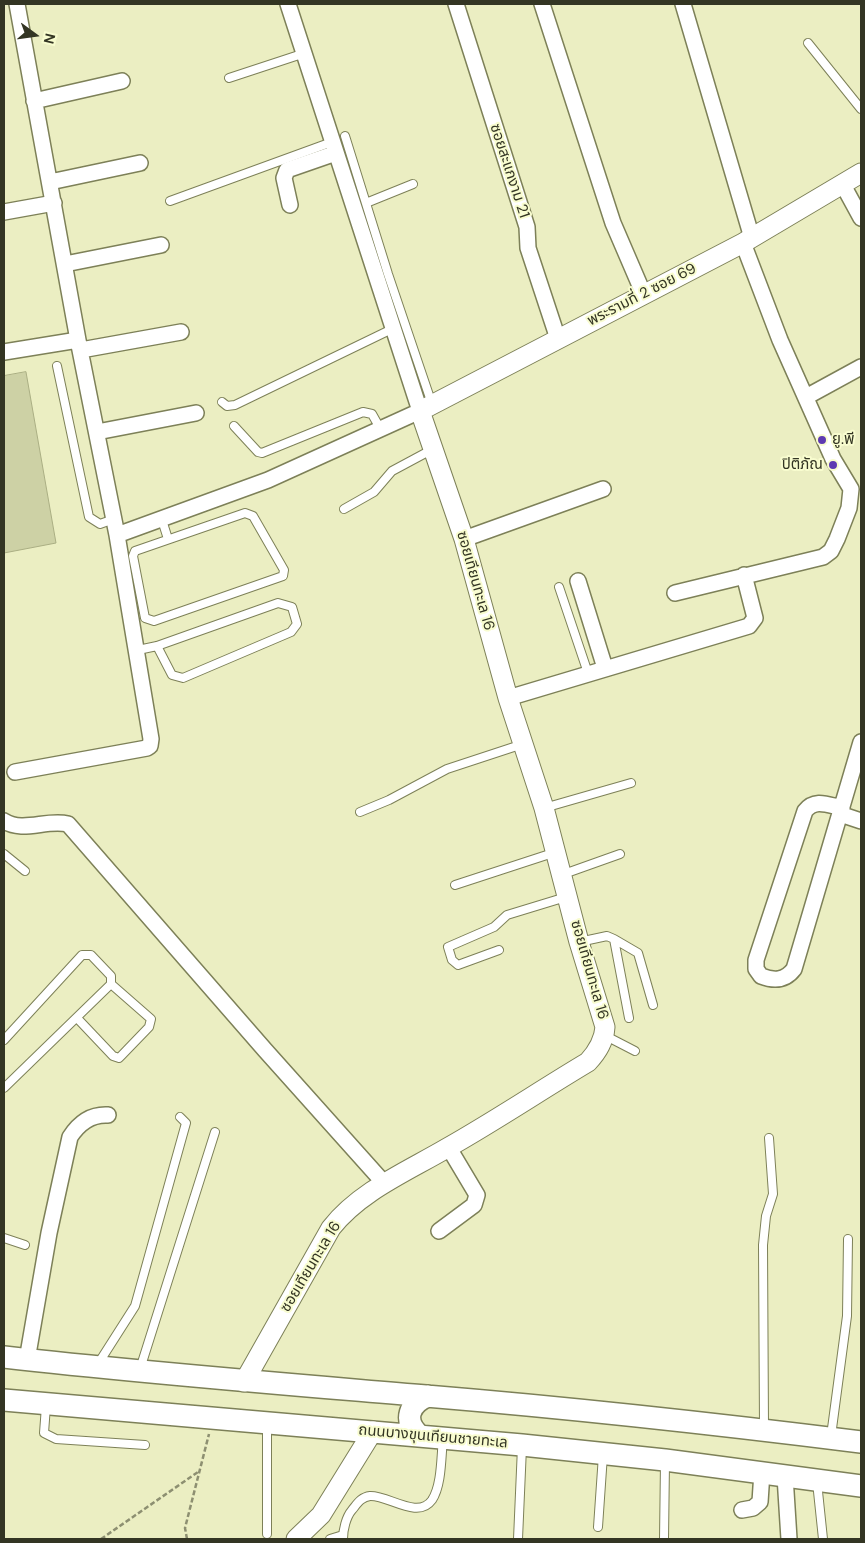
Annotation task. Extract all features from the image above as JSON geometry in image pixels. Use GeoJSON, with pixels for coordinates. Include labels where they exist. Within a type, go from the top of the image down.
{"type":"FeatureCollection","features":[{"type":"Feature","properties":{"kind":"main road"},"geometry":{"type":"LineString","coordinates":[[4,1357],[95,1368],[244,1382],[428,1396],[764,1430],[861,1442]]}},
{"type":"Feature","properties":{"kind":"main road"},"geometry":{"type":"LineString","coordinates":[[419,1435],[412,1425],[410,1412],[417,1400],[428,1396]]}},
{"type":"Feature","properties":{"kind":"main road","name":"ถนนบางขุนเทียนชายทะเล"},"geometry":{"type":"LineString","coordinates":[[4,1400],[443,1437],[603,1453],[861,1486]]}},
{"type":"Feature","properties":{"kind":"street"},"geometry":{"type":"LineString","coordinates":[[15,772],[150,746],[151,739],[118,535],[80,345],[17,4]]}},
{"type":"Feature","properties":{"kind":"street"},"geometry":{"type":"LineString","coordinates":[[118,535],[268,480],[381,431],[426,408],[392,329],[338,144],[288,4]]}},
{"type":"Feature","properties":{"kind":"street","name":"ซอยสะแกงาม 21"},"geometry":{"type":"LineString","coordinates":[[456,4],[527,227],[528,248],[558,339]]}},
{"type":"Feature","properties":{"kind":"street"},"geometry":{"type":"LineString","coordinates":[[542,4],[613,223],[644,294]]}},
{"type":"Feature","properties":{"kind":"street"},"geometry":{"type":"LineString","coordinates":[[675,593],[823,557],[831,551],[849,508],[851,489],[833,459],[780,340],[747,241],[683,4]]}},
{"type":"Feature","properties":{"kind":"street"},"geometry":{"type":"LineString","coordinates":[[34,101],[122,81]]}},
{"type":"Feature","properties":{"kind":"street"},"geometry":{"type":"LineString","coordinates":[[290,205],[284,178],[287,170],[338,144]]}},
{"type":"Feature","properties":{"kind":"street"},"geometry":{"type":"LineString","coordinates":[[50,182],[140,163]]}},
{"type":"Feature","properties":{"kind":"street","name":"พระรามที่ 2 ซอย 69"},"geometry":{"type":"LineString","coordinates":[[426,408],[747,241],[861,173]]}},
{"type":"Feature","properties":{"kind":"street"},"geometry":{"type":"LineString","coordinates":[[843,185],[861,218]]}},
{"type":"Feature","properties":{"kind":"street"},"geometry":{"type":"LineString","coordinates":[[4,212],[54,203]]}},
{"type":"Feature","properties":{"kind":"street"},"geometry":{"type":"LineString","coordinates":[[65,264],[161,245]]}},
{"type":"Feature","properties":{"kind":"street"},"geometry":{"type":"LineString","coordinates":[[4,352],[80,345],[181,332]]}},
{"type":"Feature","properties":{"kind":"street"},"geometry":{"type":"LineString","coordinates":[[806,397],[861,367]]}},
{"type":"Feature","properties":{"kind":"street","name":"ซอยเทียนทะเล 16"},"geometry":{"type":"LineString","coordinates":[[244,1382],[331,1228],[339,1218],[384,1183],[448,1148],[588,1062],[601,1046],[604,1035],[605,1027],[579,942],[544,808],[508,698],[464,540],[433,449],[426,408]]}},
{"type":"Feature","properties":{"kind":"street"},"geometry":{"type":"LineString","coordinates":[[97,432],[196,413]]}},
{"type":"Feature","properties":{"kind":"street"},"geometry":{"type":"LineString","coordinates":[[464,540],[603,489]]}},
{"type":"Feature","properties":{"kind":"street"},"geometry":{"type":"LineString","coordinates":[[508,698],[749,626],[755,618],[744,575]]}},
{"type":"Feature","properties":{"kind":"street"},"geometry":{"type":"LineString","coordinates":[[578,581],[605,668]]}},
{"type":"Feature","properties":{"kind":"street"},"geometry":{"type":"LineString","coordinates":[[861,742],[841,811],[794,969],[788,977],[780,980],[761,976],[756,969],[756,960],[805,810],[810,804],[817,802],[841,811],[861,821]]}},
{"type":"Feature","properties":{"kind":"street"},"geometry":{"type":"LineString","coordinates":[[4,821],[14,826],[56,822],[68,824],[384,1183]]}},
{"type":"Feature","properties":{"kind":"street"},"geometry":{"type":"LineString","coordinates":[[27,1360],[49,1233],[70,1137],[76,1127],[95,1114],[108,1115]]}},
{"type":"Feature","properties":{"kind":"street"},"geometry":{"type":"LineString","coordinates":[[440,1231],[474,1205],[477,1200],[477,1195],[448,1148]]}},
{"type":"Feature","properties":{"kind":"street"},"geometry":{"type":"LineString","coordinates":[[297,1539],[321,1515],[373,1431]]}},
{"type":"Feature","properties":{"kind":"street"},"geometry":{"type":"LineString","coordinates":[[742,1510],[753,1508],[760,1502],[762,1472]]}},
{"type":"Feature","properties":{"kind":"street"},"geometry":{"type":"LineString","coordinates":[[785,1476],[789,1539]]}},
{"type":"Feature","properties":{"kind":"lane"},"geometry":{"type":"LineString","coordinates":[[808,43],[861,109]]}},
{"type":"Feature","properties":{"kind":"lane"},"geometry":{"type":"LineString","coordinates":[[229,78],[305,53]]}},
{"type":"Feature","properties":{"kind":"lane"},"geometry":{"type":"LineString","coordinates":[[170,201],[338,144],[366,203],[426,408]]}},
{"type":"Feature","properties":{"kind":"lane"},"geometry":{"type":"LineString","coordinates":[[366,203],[412,184]]}},
{"type":"Feature","properties":{"kind":"lane"},"geometry":{"type":"LineString","coordinates":[[222,402],[227,406],[235,405],[392,329]]}},
{"type":"Feature","properties":{"kind":"lane"},"geometry":{"type":"LineString","coordinates":[[57,366],[89,517],[100,524],[114,519]]}},
{"type":"Feature","properties":{"kind":"lane"},"geometry":{"type":"LineString","coordinates":[[234,426],[258,452],[363,412],[372,414],[381,431]]}},
{"type":"Feature","properties":{"kind":"lane"},"geometry":{"type":"LineString","coordinates":[[344,509],[374,492],[392,471],[433,449]]}},
{"type":"Feature","properties":{"kind":"lane"},"geometry":{"type":"LineString","coordinates":[[245,513],[249,514],[253,516],[282,566],[283,576],[154,621],[147,620],[144,618],[133,554],[168,539],[245,513]]}},
{"type":"Feature","properties":{"kind":"lane"},"geometry":{"type":"LineString","coordinates":[[162,520],[168,539]]}},
{"type":"Feature","properties":{"kind":"lane"},"geometry":{"type":"LineString","coordinates":[[559,586],[588,673]]}},
{"type":"Feature","properties":{"kind":"lane"},"geometry":{"type":"LineString","coordinates":[[138,650],[157,646],[278,603],[292,607],[296,624],[291,632],[183,678],[172,675],[157,646]]}},
{"type":"Feature","properties":{"kind":"lane"},"geometry":{"type":"LineString","coordinates":[[360,812],[389,800],[447,769],[523,744]]}},
{"type":"Feature","properties":{"kind":"lane"},"geometry":{"type":"LineString","coordinates":[[544,808],[631,783]]}},
{"type":"Feature","properties":{"kind":"lane"},"geometry":{"type":"LineString","coordinates":[[455,885],[556,852]]}},
{"type":"Feature","properties":{"kind":"lane"},"geometry":{"type":"LineString","coordinates":[[4,854],[25,871]]}},
{"type":"Feature","properties":{"kind":"lane"},"geometry":{"type":"LineString","coordinates":[[561,875],[620,854]]}},
{"type":"Feature","properties":{"kind":"lane"},"geometry":{"type":"LineString","coordinates":[[499,950],[458,965],[452,960],[448,947],[494,928],[507,914],[568,896]]}},
{"type":"Feature","properties":{"kind":"lane"},"geometry":{"type":"LineString","coordinates":[[579,942],[607,936],[638,953],[653,1005]]}},
{"type":"Feature","properties":{"kind":"lane"},"geometry":{"type":"LineString","coordinates":[[614,939],[629,1018]]}},
{"type":"Feature","properties":{"kind":"lane"},"geometry":{"type":"LineString","coordinates":[[4,1040],[82,955],[91,955],[111,976],[111,984],[4,1088]]}},
{"type":"Feature","properties":{"kind":"lane"},"geometry":{"type":"LineString","coordinates":[[77,1018],[113,1056],[118,1058],[122,1055],[149,1027],[151,1019],[111,984]]}},
{"type":"Feature","properties":{"kind":"lane"},"geometry":{"type":"LineString","coordinates":[[604,1035],[636,1051]]}},
{"type":"Feature","properties":{"kind":"lane"},"geometry":{"type":"LineString","coordinates":[[95,1368],[135,1306],[186,1122],[180,1117]]}},
{"type":"Feature","properties":{"kind":"lane"},"geometry":{"type":"LineString","coordinates":[[138,1372],[215,1132]]}},
{"type":"Feature","properties":{"kind":"lane"},"geometry":{"type":"LineString","coordinates":[[764,1430],[763,1245],[766,1216],[773,1194],[769,1138]]}},
{"type":"Feature","properties":{"kind":"lane"},"geometry":{"type":"LineString","coordinates":[[4,1247],[4,1238],[25,1245]]}},
{"type":"Feature","properties":{"kind":"lane"},"geometry":{"type":"LineString","coordinates":[[831,1438],[847,1316],[848,1239]]}},
{"type":"Feature","properties":{"kind":"lane"},"geometry":{"type":"LineString","coordinates":[[46,1404],[43,1425],[44,1433],[48,1436],[56,1439],[145,1445]]}},
{"type":"Feature","properties":{"kind":"lane"},"geometry":{"type":"LineString","coordinates":[[267,1423],[267,1534]]}},
{"type":"Feature","properties":{"kind":"lane"},"geometry":{"type":"LineString","coordinates":[[330,1539],[343,1537],[348,1515],[360,1500],[370,1496],[417,1508],[425,1506],[433,1499],[438,1483],[443,1437]]}},
{"type":"Feature","properties":{"kind":"lane"},"geometry":{"type":"LineString","coordinates":[[518,1539],[522,1445]]}},
{"type":"Feature","properties":{"kind":"lane"},"geometry":{"type":"LineString","coordinates":[[598,1527],[603,1453]]}},
{"type":"Feature","properties":{"kind":"lane"},"geometry":{"type":"LineString","coordinates":[[664,1539],[665,1460]]}},
{"type":"Feature","properties":{"kind":"lane"},"geometry":{"type":"LineString","coordinates":[[817,1480],[823,1539]]}},
{"type":"Feature","properties":{"kind":"path"},"geometry":{"type":"LineString","coordinates":[[187,1539],[185,1528],[212,1419]]}},
{"type":"Feature","properties":{"kind":"path"},"geometry":{"type":"LineString","coordinates":[[101,1539],[199,1472]]}},
{"type":"Feature","properties":{"kind":"building"},"geometry":{"type":"Polygon","coordinates":[[[26,372],[56,543],[4,553],[4,376],[26,372]]]}},
{"type":"Feature","properties":{"kind":"place","name":"ยู.พี"},"geometry":{"type":"Point","coordinates":[822,440]}},
{"type":"Feature","properties":{"kind":"place","name":"ปิติภัณ"},"geometry":{"type":"Point","coordinates":[833,465]}}]}
